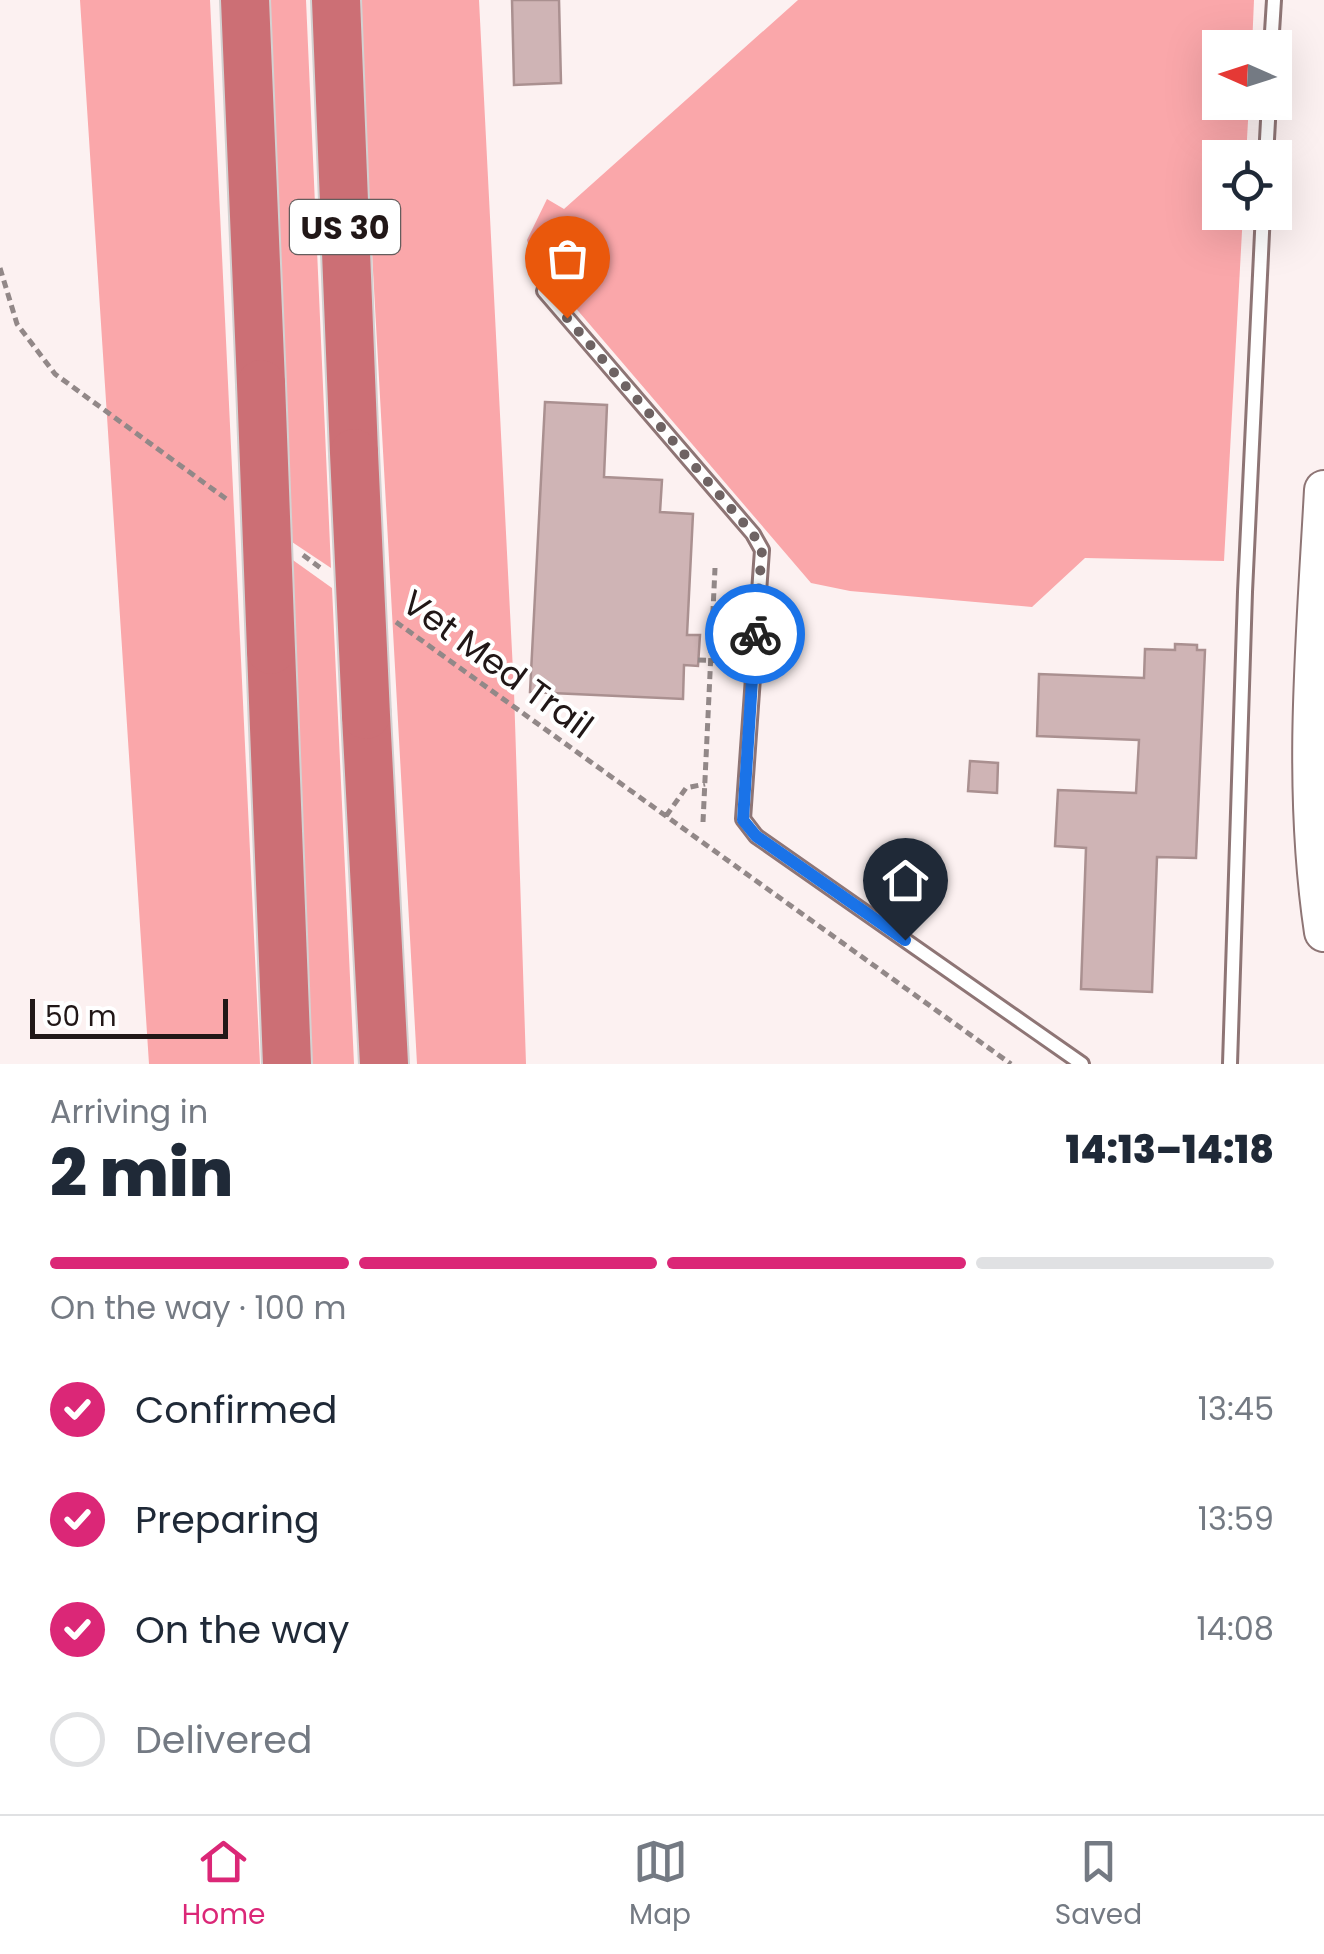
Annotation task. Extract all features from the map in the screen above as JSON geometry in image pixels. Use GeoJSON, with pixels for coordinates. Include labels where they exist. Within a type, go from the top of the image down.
{"type":"FeatureCollection","features":[{"type":"Feature","properties":{"kind":"highway","name":"US 30"},"geometry":{"type":"LineString","coordinates":[[245,0],[288,1064]]}},
{"type":"Feature","properties":{"kind":"highway","name":"US 30"},"geometry":{"type":"LineString","coordinates":[[336,0],[384,1058]]}},
{"type":"Feature","properties":{"kind":"main road"},"geometry":{"type":"LineString","coordinates":[[1324,490],[1310,747],[1310,812],[1324,932]]}},
{"type":"Feature","properties":{"kind":"lane"},"geometry":{"type":"LineString","coordinates":[[1272,30],[1274,0]]}},
{"type":"Feature","properties":{"kind":"lane"},"geometry":{"type":"LineString","coordinates":[[1230,1064],[1245,592],[1262,230]]}},
{"type":"Feature","properties":{"kind":"lane"},"geometry":{"type":"LineString","coordinates":[[544,291],[753,534],[762,550],[743,820],[756,836],[1082,1064]]}},
{"type":"Feature","properties":{"kind":"path"},"geometry":{"type":"LineString","coordinates":[[0,268],[18,324],[55,374],[232,503]]}},
{"type":"Feature","properties":{"kind":"path"},"geometry":{"type":"LineString","coordinates":[[296,550],[328,573]]}},
{"type":"Feature","properties":{"kind":"path"},"geometry":{"type":"LineString","coordinates":[[703,822],[715,568]]}},
{"type":"Feature","properties":{"kind":"path","name":"Vet Med Trail"},"geometry":{"type":"LineString","coordinates":[[388,616],[1011,1064]]}},
{"type":"Feature","properties":{"kind":"path"},"geometry":{"type":"LineString","coordinates":[[698,660],[752,662]]}},
{"type":"Feature","properties":{"kind":"path"},"geometry":{"type":"LineString","coordinates":[[666,816],[686,788],[705,784]]}},
{"type":"Feature","properties":{"kind":"shaded area"},"geometry":{"type":"Polygon","coordinates":[[[80,0],[210,0],[260,1064],[149,1064],[80,0]]]}},
{"type":"Feature","properties":{"kind":"shaded area"},"geometry":{"type":"Polygon","coordinates":[[[265,0],[306,0],[331,568],[289,540],[265,0]]]}},
{"type":"Feature","properties":{"kind":"shaded area"},"geometry":{"type":"Polygon","coordinates":[[[358,0],[479,0],[514,691],[526,1064],[417,1064],[358,0]]]}},
{"type":"Feature","properties":{"kind":"shaded area"},"geometry":{"type":"Polygon","coordinates":[[[798,0],[1254,0],[1253,30],[1202,30],[1202,120],[1248,120],[1247,140],[1202,140],[1202,230],[1242,230],[1224,561],[1085,558],[1032,607],[850,591],[811,583],[532,257],[527,240],[547,199],[564,209],[798,0]]]}},
{"type":"Feature","properties":{"kind":"shaded area"},"geometry":{"type":"Polygon","coordinates":[[[290,558],[332,588],[354,1064],[312,1064],[290,558]]]}},
{"type":"Feature","properties":{"kind":"building"},"geometry":{"type":"Polygon","coordinates":[[[512,0],[559,0],[561,83],[514,85],[512,0]]]}},
{"type":"Feature","properties":{"kind":"building"},"geometry":{"type":"Polygon","coordinates":[[[545,402],[607,405],[604,477],[662,480],[660,512],[693,514],[687,635],[700,635],[698,666],[684,665],[683,699],[530,692],[545,402]]]}},
{"type":"Feature","properties":{"kind":"building"},"geometry":{"type":"Polygon","coordinates":[[[1175,644],[1197,645],[1197,650],[1205,650],[1196,858],[1157,857],[1152,992],[1081,989],[1086,848],[1055,846],[1058,790],[1136,793],[1139,740],[1037,736],[1039,674],[1144,678],[1145,649],[1175,650],[1175,644]]]}},
{"type":"Feature","properties":{"kind":"building"},"geometry":{"type":"Polygon","coordinates":[[[970,761],[998,763],[997,793],[968,791],[970,761]]]}},
{"type":"Feature","properties":{"kind":"way so far"},"geometry":{"type":"LineString","coordinates":[[567,318],[753,534],[762,550],[755,634]]}},
{"type":"Feature","properties":{"kind":"route"},"geometry":{"type":"LineString","coordinates":[[755,634],[743,820],[756,836],[905,940]]}}]}
